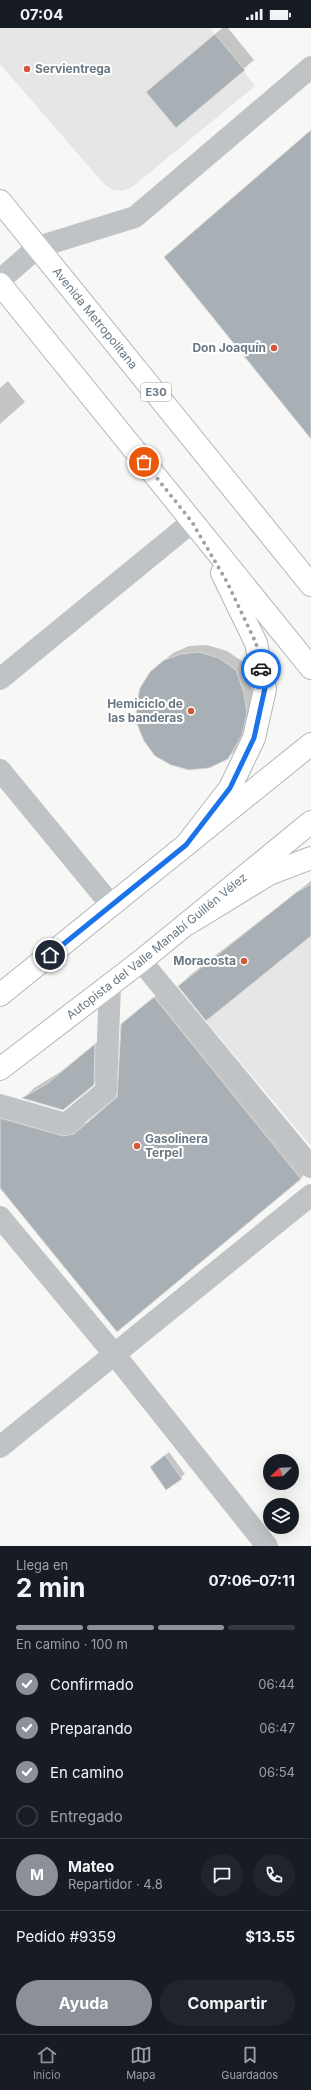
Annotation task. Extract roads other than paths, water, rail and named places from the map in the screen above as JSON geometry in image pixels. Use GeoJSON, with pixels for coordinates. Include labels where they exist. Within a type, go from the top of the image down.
{"type":"FeatureCollection","features":[{"type":"Feature","properties":{"kind":"main road","name":"Avenida Metropolitana"},"geometry":{"type":"LineString","coordinates":[[0,200],[311,585]]}},
{"type":"Feature","properties":{"kind":"main road"},"geometry":{"type":"LineString","coordinates":[[0,284],[311,668]]}},
{"type":"Feature","properties":{"kind":"main road"},"geometry":{"type":"LineString","coordinates":[[186,845],[230,788],[254,738],[265,688],[256,643],[227,582],[192,522]]}},
{"type":"Feature","properties":{"kind":"main road"},"geometry":{"type":"LineString","coordinates":[[0,995],[311,744]]}},
{"type":"Feature","properties":{"kind":"main road","name":"Autopista del Valle Manabí Guillén Vélez"},"geometry":{"type":"LineString","coordinates":[[0,1069],[141,962],[311,822]]}},
{"type":"Feature","properties":{"kind":"main road"},"geometry":{"type":"LineString","coordinates":[[189,923],[269,874],[311,858]]}},
{"type":"Feature","properties":{"kind":"street"},"geometry":{"type":"LineString","coordinates":[[0,280],[38,247],[135,217],[311,67]]}},
{"type":"Feature","properties":{"kind":"street"},"geometry":{"type":"LineString","coordinates":[[0,679],[192,522]]}},
{"type":"Feature","properties":{"kind":"street"},"geometry":{"type":"LineString","coordinates":[[0,770],[112,906]]}},
{"type":"Feature","properties":{"kind":"street"},"geometry":{"type":"LineString","coordinates":[[141,962],[311,1167]]}},
{"type":"Feature","properties":{"kind":"street"},"geometry":{"type":"LineString","coordinates":[[0,1105],[66,1124],[106,1091],[110,986]]}},
{"type":"Feature","properties":{"kind":"street"},"geometry":{"type":"LineString","coordinates":[[0,1447],[311,1195]]}},
{"type":"Feature","properties":{"kind":"street"},"geometry":{"type":"LineString","coordinates":[[0,1217],[115,1355],[267,1546]]}},
{"type":"Feature","properties":{"kind":"place","name":"Servientrega"},"geometry":{"type":"Point","coordinates":[27,69]}},
{"type":"Feature","properties":{"kind":"place","name":"Don Joaquín"},"geometry":{"type":"Point","coordinates":[274,348]}},
{"type":"Feature","properties":{"kind":"place","name":"Hemiciclo de las banderas"},"geometry":{"type":"Point","coordinates":[191,711]}},
{"type":"Feature","properties":{"kind":"place","name":"Moracosta"},"geometry":{"type":"Point","coordinates":[244,961]}},
{"type":"Feature","properties":{"kind":"place","name":"Gasolinera Terpel"},"geometry":{"type":"Point","coordinates":[137,1146]}}]}
